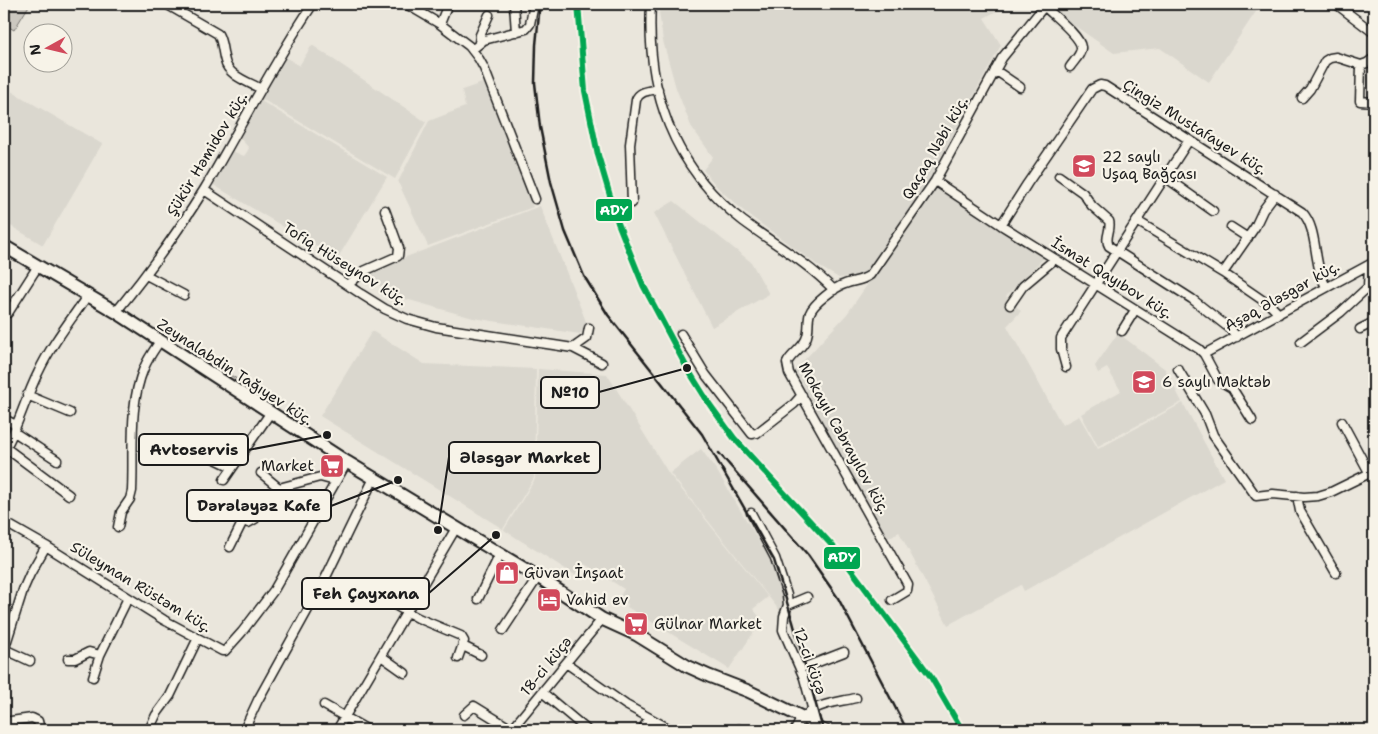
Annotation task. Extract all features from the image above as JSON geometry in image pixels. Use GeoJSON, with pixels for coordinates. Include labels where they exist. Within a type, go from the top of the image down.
{"type":"FeatureCollection","features":[{"type":"Feature","properties":{"kind":"street"},"geometry":{"type":"LineString","coordinates":[[166,4],[218,34],[221,39],[225,64],[228,70],[261,89]]}},
{"type":"Feature","properties":{"kind":"street","name":"Şükür Həmidov küç."},"geometry":{"type":"LineString","coordinates":[[116,312],[165,250],[204,190],[261,89],[313,4]]}},
{"type":"Feature","properties":{"kind":"street"},"geometry":{"type":"LineString","coordinates":[[406,4],[440,24],[473,49],[484,68],[535,199]]}},
{"type":"Feature","properties":{"kind":"street"},"geometry":{"type":"LineString","coordinates":[[440,24],[448,4]]}},
{"type":"Feature","properties":{"kind":"street"},"geometry":{"type":"LineString","coordinates":[[514,4],[516,32]]}},
{"type":"Feature","properties":{"kind":"street"},"geometry":{"type":"LineString","coordinates":[[473,49],[484,40],[526,29],[530,24],[534,4]]}},
{"type":"Feature","properties":{"kind":"street"},"geometry":{"type":"LineString","coordinates":[[651,4],[651,55],[658,89],[669,126],[678,147],[717,199],[743,220],[814,270],[834,290]]}},
{"type":"Feature","properties":{"kind":"street"},"geometry":{"type":"LineString","coordinates":[[1336,4],[1374,29]]}},
{"type":"Feature","properties":{"kind":"street"},"geometry":{"type":"LineString","coordinates":[[1045,5],[1075,35],[1081,45],[1080,52],[1070,67]]}},
{"type":"Feature","properties":{"kind":"street","name":"Qaçaq Nəbi küç."},"geometry":{"type":"LineString","coordinates":[[834,290],[870,275],[934,181],[1009,48],[1045,5]]}},
{"type":"Feature","properties":{"kind":"street"},"geometry":{"type":"LineString","coordinates":[[479,43],[480,35],[489,15]]}},
{"type":"Feature","properties":{"kind":"street"},"geometry":{"type":"LineString","coordinates":[[1302,98],[1313,84],[1325,61],[1330,58],[1336,57],[1360,65],[1374,58]]}},
{"type":"Feature","properties":{"kind":"street"},"geometry":{"type":"LineString","coordinates":[[1360,65],[1360,101],[1374,102]]}},
{"type":"Feature","properties":{"kind":"street"},"geometry":{"type":"LineString","coordinates":[[995,70],[1020,87]]}},
{"type":"Feature","properties":{"kind":"street","name":"Çingiz Mustafayev küç."},"geometry":{"type":"LineString","coordinates":[[1001,225],[1045,156],[1095,86],[1105,86],[1302,212],[1308,218],[1311,225],[1320,276],[1326,286]]}},
{"type":"Feature","properties":{"kind":"street"},"geometry":{"type":"LineString","coordinates":[[632,203],[629,165],[636,100],[641,92],[658,89]]}},
{"type":"Feature","properties":{"kind":"street"},"geometry":{"type":"LineString","coordinates":[[1066,367],[1061,349],[1061,338],[1189,140]]}},
{"type":"Feature","properties":{"kind":"street"},"geometry":{"type":"LineString","coordinates":[[1059,176],[1083,193],[1092,206],[1109,220],[1108,244],[1117,252],[1192,299],[1229,328],[1237,337]]}},
{"type":"Feature","properties":{"kind":"street"},"geometry":{"type":"LineString","coordinates":[[1165,177],[1212,211]]}},
{"type":"Feature","properties":{"kind":"street","name":"İsmət Qayıbov küç."},"geometry":{"type":"LineString","coordinates":[[934,181],[1095,285],[1199,349],[1204,354],[1218,380],[1232,388],[1252,420]]}},
{"type":"Feature","properties":{"kind":"street","name":"Tofiq Hüseynov küç."},"geometry":{"type":"LineString","coordinates":[[204,190],[385,309],[419,323],[573,348],[602,363]]}},
{"type":"Feature","properties":{"kind":"street"},"geometry":{"type":"LineString","coordinates":[[1223,273],[1255,227],[1262,210],[1275,194]]}},
{"type":"Feature","properties":{"kind":"street"},"geometry":{"type":"LineString","coordinates":[[348,285],[364,271],[398,256],[399,248],[385,210]]}},
{"type":"Feature","properties":{"kind":"street"},"geometry":{"type":"LineString","coordinates":[[1137,221],[1223,273],[1271,306],[1279,314]]}},
{"type":"Feature","properties":{"kind":"street"},"geometry":{"type":"LineString","coordinates":[[1231,227],[1248,238]]}},
{"type":"Feature","properties":{"kind":"street","name":"Zeynalabdin Tağıyev küç."},"geometry":{"type":"LineString","coordinates":[[4,246],[116,312],[347,462],[538,577],[602,619],[637,635],[687,666],[748,691],[821,729]]}},
{"type":"Feature","properties":{"kind":"street"},"geometry":{"type":"LineString","coordinates":[[1010,306],[1023,286],[1055,259]]}},
{"type":"Feature","properties":{"kind":"street"},"geometry":{"type":"LineString","coordinates":[[1371,264],[1374,274]]}},
{"type":"Feature","properties":{"kind":"street"},"geometry":{"type":"LineString","coordinates":[[1302,342],[1341,312],[1368,287],[1371,264]]}},
{"type":"Feature","properties":{"kind":"street","name":"Aşəq Ələsgər küç."},"geometry":{"type":"LineString","coordinates":[[1204,354],[1279,314],[1326,286],[1371,264]]}},
{"type":"Feature","properties":{"kind":"street"},"geometry":{"type":"LineString","coordinates":[[8,313],[38,266]]}},
{"type":"Feature","properties":{"kind":"street"},"geometry":{"type":"LineString","coordinates":[[146,275],[184,295]]}},
{"type":"Feature","properties":{"kind":"street","name":"Mokayıl Cəbrayılov küç."},"geometry":{"type":"LineString","coordinates":[[834,290],[810,311],[808,335],[805,342],[787,363],[789,373],[908,585],[907,591],[892,600]]}},
{"type":"Feature","properties":{"kind":"street"},"geometry":{"type":"LineString","coordinates":[[69,495],[5,450],[44,361],[88,295]]}},
{"type":"Feature","properties":{"kind":"street"},"geometry":{"type":"LineString","coordinates":[[1122,331],[1135,310]]}},
{"type":"Feature","properties":{"kind":"street"},"geometry":{"type":"LineString","coordinates":[[1360,329],[1374,322]]}},
{"type":"Feature","properties":{"kind":"street"},"geometry":{"type":"LineString","coordinates":[[573,348],[587,338],[589,328]]}},
{"type":"Feature","properties":{"kind":"street"},"geometry":{"type":"LineString","coordinates":[[681,334],[706,375],[752,434],[794,404],[802,395]]}},
{"type":"Feature","properties":{"kind":"street"},"geometry":{"type":"LineString","coordinates":[[118,526],[121,512],[130,499],[132,490],[133,426],[142,372],[160,341]]}},
{"type":"Feature","properties":{"kind":"street"},"geometry":{"type":"LineString","coordinates":[[1178,369],[1205,414],[1213,435],[1252,493],[1260,497],[1273,494],[1311,496],[1331,492],[1372,473],[1342,422]]}},
{"type":"Feature","properties":{"kind":"street"},"geometry":{"type":"LineString","coordinates":[[28,395],[70,413]]}},
{"type":"Feature","properties":{"kind":"street"},"geometry":{"type":"LineString","coordinates":[[224,480],[271,412]]}},
{"type":"Feature","properties":{"kind":"street"},"geometry":{"type":"LineString","coordinates":[[4,419],[57,460]]}},
{"type":"Feature","properties":{"kind":"street"},"geometry":{"type":"LineString","coordinates":[[209,456],[232,467]]}},
{"type":"Feature","properties":{"kind":"street","name":"Süleyman Rüstəm küç."},"geometry":{"type":"LineString","coordinates":[[4,522],[164,620],[222,651],[228,648],[274,590],[347,462]]}},
{"type":"Feature","properties":{"kind":"street"},"geometry":{"type":"LineString","coordinates":[[261,473],[280,488]]}},
{"type":"Feature","properties":{"kind":"street"},"geometry":{"type":"LineString","coordinates":[[195,516],[207,507],[215,505],[248,523],[256,519],[267,500],[280,488],[320,477],[335,481]]}},
{"type":"Feature","properties":{"kind":"street"},"geometry":{"type":"LineString","coordinates":[[244,730],[258,700],[326,577],[374,478]]}},
{"type":"Feature","properties":{"kind":"street"},"geometry":{"type":"LineString","coordinates":[[1298,496],[1300,511],[1336,573]]}},
{"type":"Feature","properties":{"kind":"street","name":"12-ci küçə"},"geometry":{"type":"LineString","coordinates":[[751,513],[775,558],[788,595],[783,630],[800,670],[821,729]]}},
{"type":"Feature","properties":{"kind":"street"},"geometry":{"type":"LineString","coordinates":[[230,547],[243,521]]}},
{"type":"Feature","properties":{"kind":"street"},"geometry":{"type":"LineString","coordinates":[[337,730],[456,528]]}},
{"type":"Feature","properties":{"kind":"street"},"geometry":{"type":"LineString","coordinates":[[30,661],[4,650],[30,574],[46,546]]}},
{"type":"Feature","properties":{"kind":"street"},"geometry":{"type":"LineString","coordinates":[[478,600],[500,554]]}},
{"type":"Feature","properties":{"kind":"street"},"geometry":{"type":"LineString","coordinates":[[503,630],[538,577]]}},
{"type":"Feature","properties":{"kind":"street"},"geometry":{"type":"LineString","coordinates":[[380,597],[407,612],[461,636],[464,639],[458,658]]}},
{"type":"Feature","properties":{"kind":"street"},"geometry":{"type":"LineString","coordinates":[[788,605],[808,597]]}},
{"type":"Feature","properties":{"kind":"street"},"geometry":{"type":"LineString","coordinates":[[93,677],[100,655],[128,598]]}},
{"type":"Feature","properties":{"kind":"street"},"geometry":{"type":"LineString","coordinates":[[4,619],[13,622]]}},
{"type":"Feature","properties":{"kind":"street","name":"18-ci küçə"},"geometry":{"type":"LineString","coordinates":[[512,730],[602,619]]}},
{"type":"Feature","properties":{"kind":"street"},"geometry":{"type":"LineString","coordinates":[[150,730],[156,715],[170,696],[198,638]]}},
{"type":"Feature","properties":{"kind":"street"},"geometry":{"type":"LineString","coordinates":[[463,646],[480,655]]}},
{"type":"Feature","properties":{"kind":"street"},"geometry":{"type":"LineString","coordinates":[[68,659],[75,659],[89,652],[100,655]]}},
{"type":"Feature","properties":{"kind":"street"},"geometry":{"type":"LineString","coordinates":[[800,670],[844,652]]}},
{"type":"Feature","properties":{"kind":"street"},"geometry":{"type":"LineString","coordinates":[[381,656],[405,673]]}},
{"type":"Feature","properties":{"kind":"street"},"geometry":{"type":"LineString","coordinates":[[566,663],[626,706],[668,728]]}},
{"type":"Feature","properties":{"kind":"street"},"geometry":{"type":"LineString","coordinates":[[542,692],[586,730]]}},
{"type":"Feature","properties":{"kind":"street"},"geometry":{"type":"LineString","coordinates":[[795,730],[802,718],[813,709],[856,698]]}},
{"type":"Feature","properties":{"kind":"street"},"geometry":{"type":"LineString","coordinates":[[324,705],[368,730]]}},
{"type":"Feature","properties":{"kind":"street"},"geometry":{"type":"LineString","coordinates":[[464,715],[474,706],[512,730]]}},
{"type":"Feature","properties":{"kind":"street"},"geometry":{"type":"LineString","coordinates":[[4,722],[32,718],[38,721],[40,730]]}},
{"type":"Feature","properties":{"kind":"street"},"geometry":{"type":"LineString","coordinates":[[642,730],[649,718]]}},
{"type":"Feature","properties":{"kind":"shaded area"},"geometry":{"type":"Polygon","coordinates":[[[4,4],[30,4],[14,30],[4,24],[4,4]]]}},
{"type":"Feature","properties":{"kind":"shaded area"},"geometry":{"type":"Polygon","coordinates":[[[658,4],[1009,4],[984,18],[1001,45],[928,181],[866,272],[855,276],[839,278],[820,267],[746,213],[718,188],[703,170],[713,157],[691,126],[676,88],[663,41],[658,4]]]}},
{"type":"Feature","properties":{"kind":"shaded area"},"geometry":{"type":"Polygon","coordinates":[[[1057,4],[1261,4],[1209,82],[1160,48],[1114,53],[1055,12],[1057,4]]]}},
{"type":"Feature","properties":{"kind":"shaded area"},"geometry":{"type":"Polygon","coordinates":[[[312,45],[426,122],[395,179],[262,99],[286,57],[299,66],[312,45]]]}},
{"type":"Feature","properties":{"kind":"shaded area"},"geometry":{"type":"Polygon","coordinates":[[[485,82],[533,207],[428,246],[398,182],[429,121],[465,107],[462,90],[485,82]]]}},
{"type":"Feature","properties":{"kind":"shaded area"},"geometry":{"type":"Polygon","coordinates":[[[4,87],[102,144],[43,245],[4,222],[4,87]]]}},
{"type":"Feature","properties":{"kind":"shaded area"},"geometry":{"type":"Polygon","coordinates":[[[261,101],[387,177],[337,259],[212,184],[232,151],[244,156],[247,152],[249,148],[239,137],[261,101]]]}},
{"type":"Feature","properties":{"kind":"shaded area"},"geometry":{"type":"Polygon","coordinates":[[[935,187],[1045,257],[1006,296],[1021,311],[1007,326],[1062,425],[1079,416],[1098,449],[1183,403],[1224,479],[1024,591],[1021,585],[948,625],[899,532],[886,539],[795,370],[847,314],[935,187]]]}},
{"type":"Feature","properties":{"kind":"shaded area"},"geometry":{"type":"Polygon","coordinates":[[[674,201],[751,262],[769,294],[712,327],[654,213],[674,201]]]}},
{"type":"Feature","properties":{"kind":"shaded area"},"geometry":{"type":"Polygon","coordinates":[[[540,206],[587,324],[580,334],[473,318],[395,296],[364,275],[364,273],[540,206]]]}},
{"type":"Feature","properties":{"kind":"shaded area"},"geometry":{"type":"Polygon","coordinates":[[[372,331],[424,364],[536,369],[534,478],[503,529],[320,416],[372,331]]]}},
{"type":"Feature","properties":{"kind":"shaded area","name":"6 saylı Məktəb"},"geometry":{"type":"Polygon","coordinates":[[[1118,333],[1165,369],[1182,402],[1098,446],[1081,414],[1121,391],[1107,368],[1098,373],[1095,366],[1118,333]]]}},
{"type":"Feature","properties":{"kind":"shaded area"},"geometry":{"type":"Polygon","coordinates":[[[214,365],[268,398],[266,401],[212,368],[214,365]]]}},
{"type":"Feature","properties":{"kind":"shaded area"},"geometry":{"type":"Polygon","coordinates":[[[538,369],[607,374],[669,474],[768,597],[753,609],[762,620],[729,669],[627,607],[628,604],[619,598],[624,589],[583,563],[575,575],[504,530],[535,479],[538,369]]]}},
{"type":"Feature","properties":{"kind":"shaded area"},"geometry":{"type":"Polygon","coordinates":[[[701,449],[717,471],[770,560],[787,606],[780,611],[670,473],[701,449]]]}},
{"type":"Feature","properties":{"kind":"shaded area"},"geometry":{"type":"Polygon","coordinates":[[[1093,721],[1098,730],[1077,730],[1093,721]]]}},
{"type":"Feature","properties":{"kind":"railway"},"geometry":{"type":"LineString","coordinates":[[540,4],[535,83],[540,127],[551,182],[565,231],[584,276],[608,315],[702,434],[774,560],[823,730]]}},
{"type":"Feature","properties":{"kind":"railway"},"geometry":{"type":"LineString","coordinates":[[719,453],[808,555],[838,598],[907,730]]}},
{"type":"Feature","properties":{"kind":"transit line","name":"ADY"},"geometry":{"type":"LineString","coordinates":[[578,4],[585,91],[598,155],[618,223],[643,285],[687,368],[710,405],[734,438],[839,553],[931,677],[962,730]]}},
{"type":"Feature","properties":{"kind":"place","name":"22 saylı Uşaq Bağçası"},"geometry":{"type":"Point","coordinates":[1084,166]}},
{"type":"Feature","properties":{"kind":"place","name":"№10"},"geometry":{"type":"Point","coordinates":[687,368]}},
{"type":"Feature","properties":{"kind":"place","name":"6 saylı Məktəb"},"geometry":{"type":"Point","coordinates":[1144,382]}},
{"type":"Feature","properties":{"kind":"place","name":"Avtoservis"},"geometry":{"type":"Point","coordinates":[327,435]}},
{"type":"Feature","properties":{"kind":"place","name":"Market"},"geometry":{"type":"Point","coordinates":[332,466]}},
{"type":"Feature","properties":{"kind":"place","name":"Dərələyəz Kafe"},"geometry":{"type":"Point","coordinates":[398,480]}},
{"type":"Feature","properties":{"kind":"place","name":"Ələsgər Market"},"geometry":{"type":"Point","coordinates":[438,530]}},
{"type":"Feature","properties":{"kind":"place","name":"Feh Çayxana"},"geometry":{"type":"Point","coordinates":[496,535]}},
{"type":"Feature","properties":{"kind":"place","name":"Güvən İnşaat"},"geometry":{"type":"Point","coordinates":[507,573]}},
{"type":"Feature","properties":{"kind":"place","name":"Vahid ev"},"geometry":{"type":"Point","coordinates":[549,600]}},
{"type":"Feature","properties":{"kind":"place","name":"Gülnar Market"},"geometry":{"type":"Point","coordinates":[636,624]}}]}
